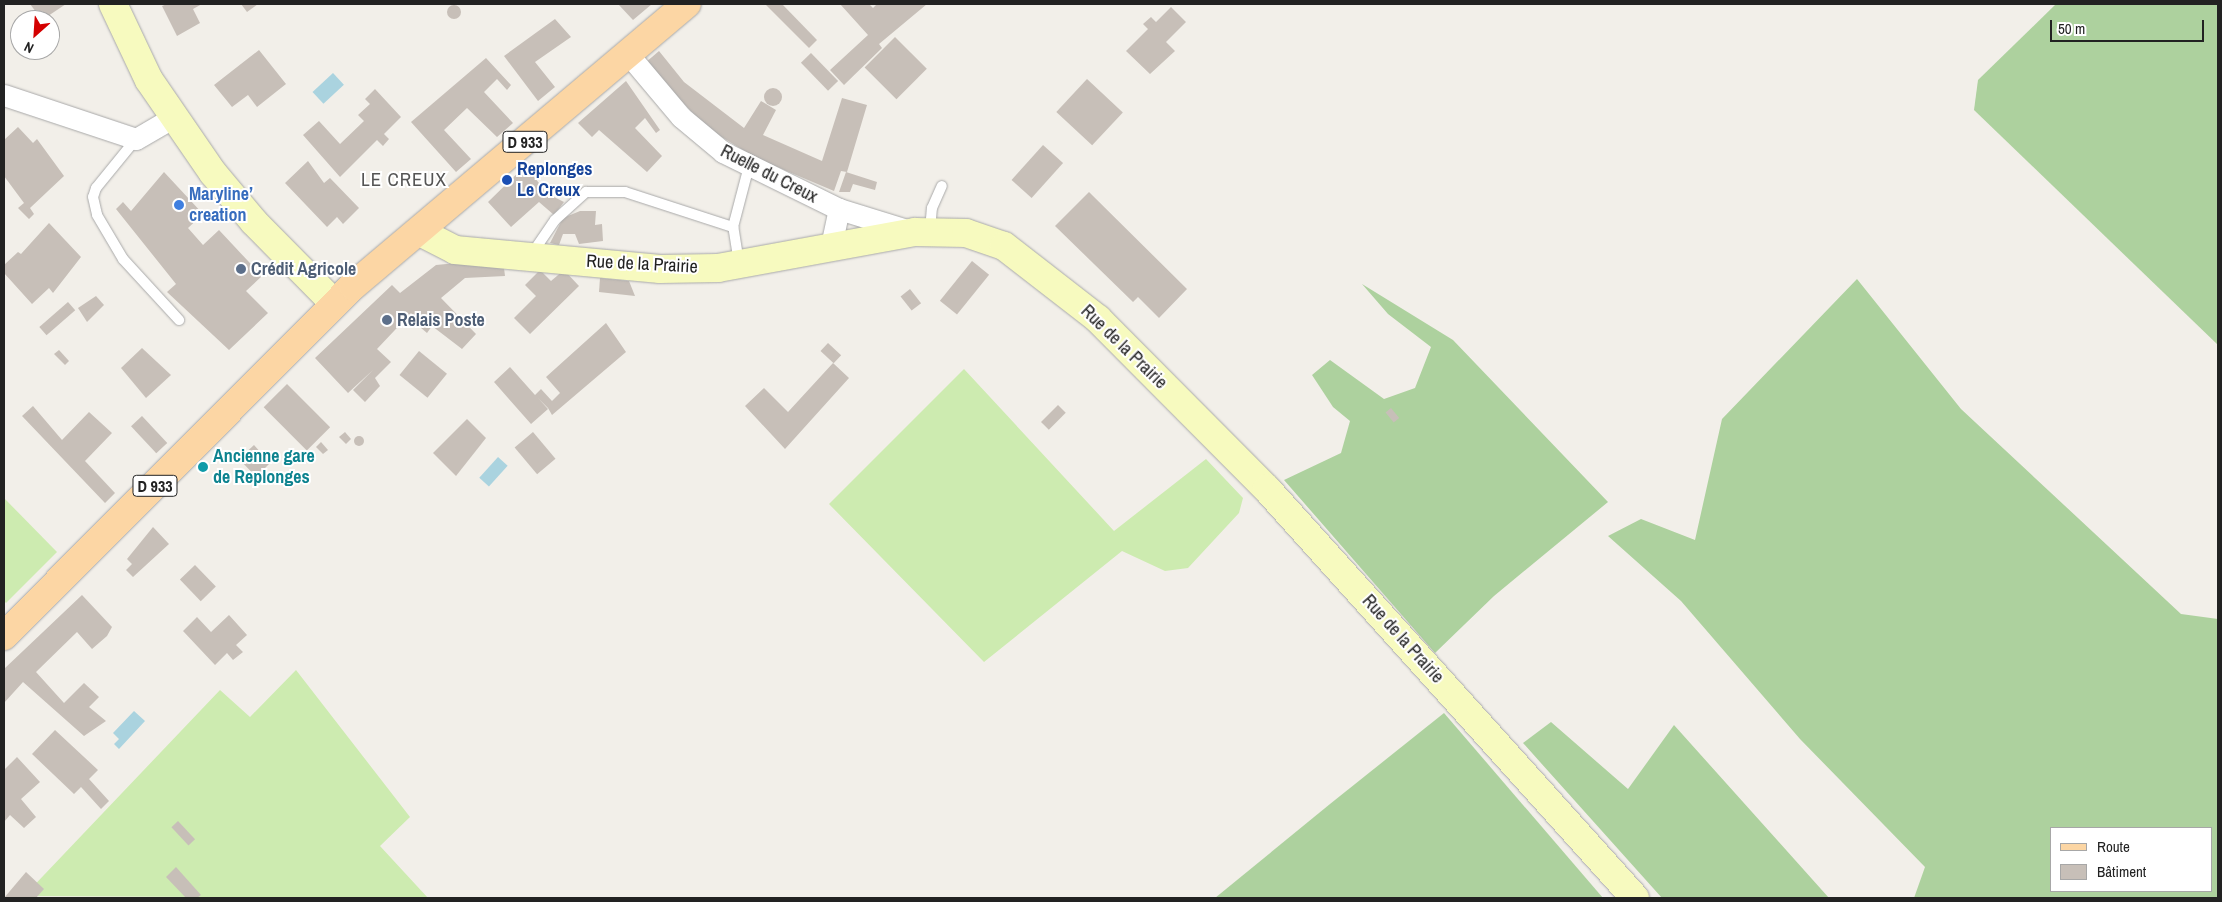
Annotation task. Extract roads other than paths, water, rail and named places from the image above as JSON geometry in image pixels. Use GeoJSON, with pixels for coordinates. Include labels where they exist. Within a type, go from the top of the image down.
{"type":"FeatureCollection","features":[{"type":"Feature","properties":{"kind":"main road","name":"D 933"},"geometry":{"type":"LineString","coordinates":[[4,636],[334,303],[687,4]]}},
{"type":"Feature","properties":{"kind":"street"},"geometry":{"type":"LineString","coordinates":[[113,4],[135,54],[172,118],[254,222],[334,303]]}},
{"type":"Feature","properties":{"kind":"street","name":"Ruelle du Creux"},"geometry":{"type":"LineString","coordinates":[[628,54],[692,127],[750,166],[839,209],[923,231]]}},
{"type":"Feature","properties":{"kind":"street"},"geometry":{"type":"LineString","coordinates":[[4,95],[136,139],[172,118]]}},
{"type":"Feature","properties":{"kind":"street"},"geometry":{"type":"LineString","coordinates":[[831,246],[839,209]]}},
{"type":"Feature","properties":{"kind":"street","name":"Rue de la Prairie"},"geometry":{"type":"LineString","coordinates":[[420,232],[455,250],[660,269],[740,264],[831,246],[923,231],[966,233],[1004,246],[1098,319],[1267,489],[1635,898]]}},
{"type":"Feature","properties":{"kind":"lane"},"geometry":{"type":"LineString","coordinates":[[136,139],[96,188],[92,196],[97,215],[123,259],[179,320]]}},
{"type":"Feature","properties":{"kind":"lane"},"geometry":{"type":"LineString","coordinates":[[740,264],[733,227],[750,166]]}},
{"type":"Feature","properties":{"kind":"lane"},"geometry":{"type":"LineString","coordinates":[[923,231],[942,186]]}},
{"type":"Feature","properties":{"kind":"lane"},"geometry":{"type":"LineString","coordinates":[[530,256],[555,220],[586,192],[625,192],[733,227]]}},
{"type":"Feature","properties":{"kind":"water"},"geometry":{"type":"Polygon","coordinates":[[[333,73],[344,85],[323,104],[313,92],[333,73]]]}},
{"type":"Feature","properties":{"kind":"water"},"geometry":{"type":"Polygon","coordinates":[[[498,457],[508,466],[489,487],[479,478],[498,457]]]}},
{"type":"Feature","properties":{"kind":"water"},"geometry":{"type":"Polygon","coordinates":[[[134,711],[145,721],[119,749],[114,744],[119,739],[113,733],[134,711]]]}},
{"type":"Feature","properties":{"kind":"place","name":"Replonges Le Creux"},"geometry":{"type":"Point","coordinates":[507,180]}},
{"type":"Feature","properties":{"kind":"place","name":"Maryline’ creation"},"geometry":{"type":"Point","coordinates":[179,205]}},
{"type":"Feature","properties":{"kind":"place","name":"Crédit Agricole"},"geometry":{"type":"Point","coordinates":[241,269]}},
{"type":"Feature","properties":{"kind":"place","name":"Relais Poste"},"geometry":{"type":"Point","coordinates":[387,320]}},
{"type":"Feature","properties":{"kind":"place","name":"Ancienne gare de Replonges"},"geometry":{"type":"Point","coordinates":[203,467]}},
{"type":"Feature","properties":{"kind":"district","name":"LE CREUX"},"geometry":{"type":"Point","coordinates":[404,180]}}]}
